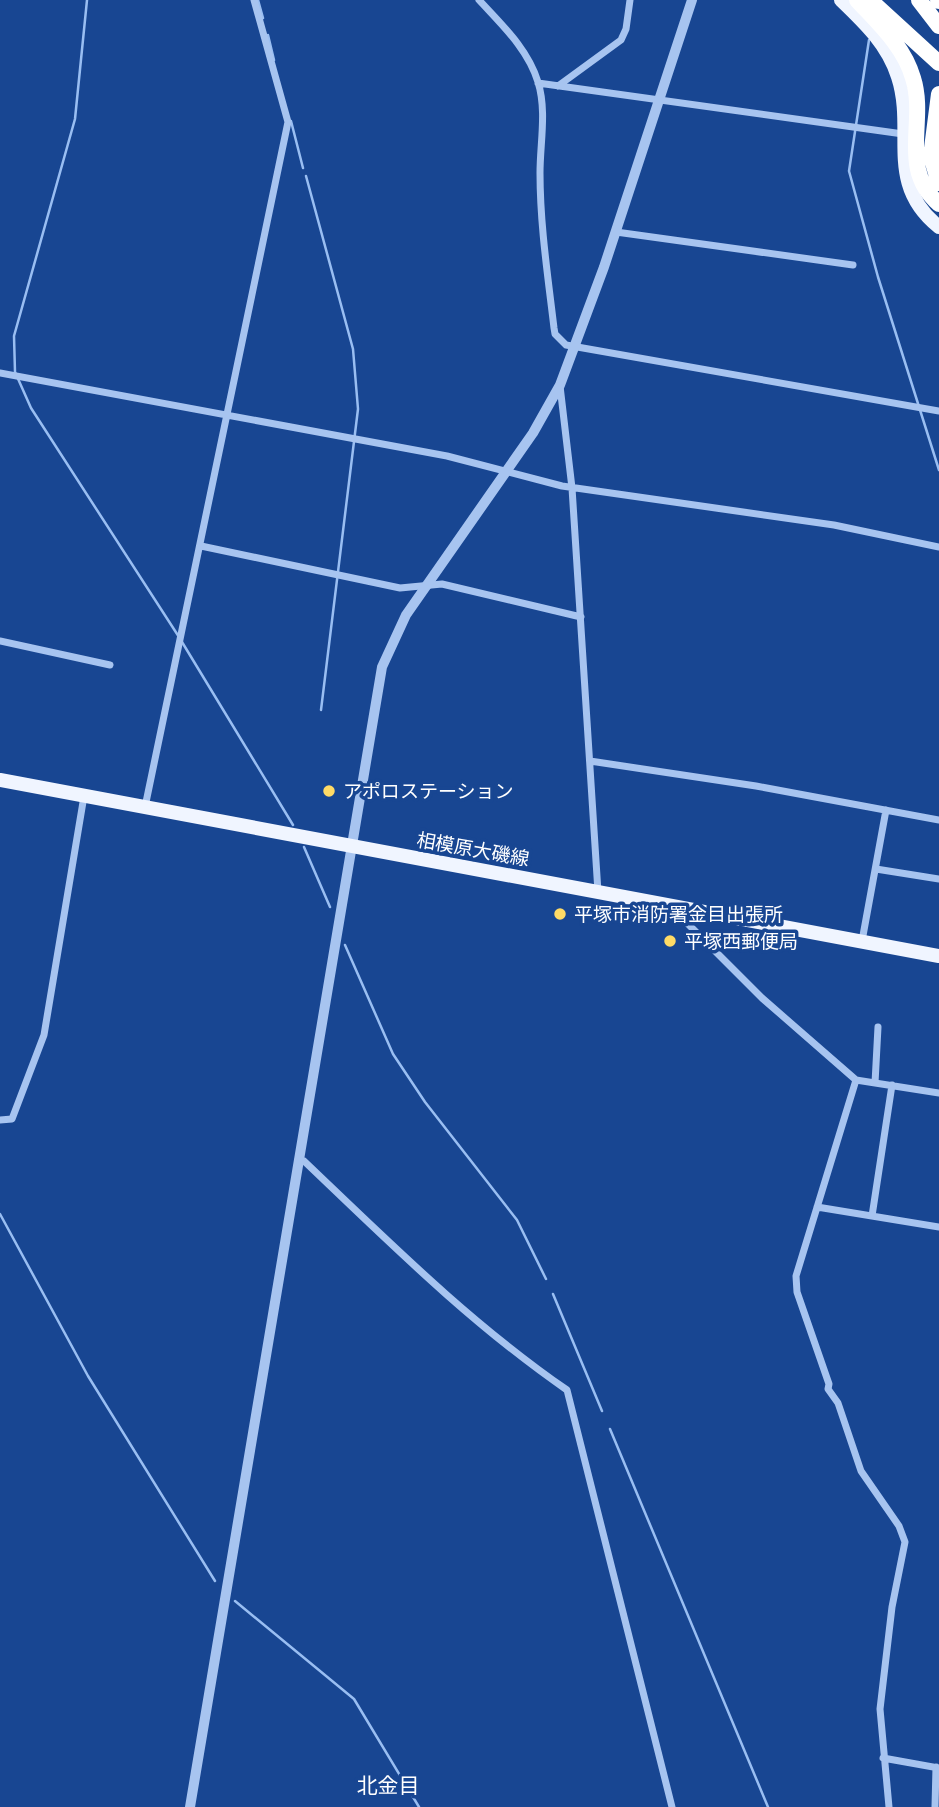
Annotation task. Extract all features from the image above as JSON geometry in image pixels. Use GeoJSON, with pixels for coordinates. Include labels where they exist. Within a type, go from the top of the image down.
{"type":"FeatureCollection","features":[{"type":"Feature","properties":{"kind":"highway"},"geometry":{"type":"LineString","coordinates":[[857,0],[895,42],[910,69],[916,92],[914,159],[927,192],[939,204]]}},
{"type":"Feature","properties":{"kind":"highway"},"geometry":{"type":"LineString","coordinates":[[870,0],[939,62]]}},
{"type":"Feature","properties":{"kind":"highway"},"geometry":{"type":"LineString","coordinates":[[885,0],[939,49]]}},
{"type":"Feature","properties":{"kind":"highway"},"geometry":{"type":"LineString","coordinates":[[919,0],[937,10]]}},
{"type":"Feature","properties":{"kind":"highway"},"geometry":{"type":"LineString","coordinates":[[939,94],[931,156],[939,183]]}},
{"type":"Feature","properties":{"kind":"main road"},"geometry":{"type":"LineString","coordinates":[[841,0],[876,36],[894,66],[902,95],[903,159],[910,190],[930,220],[939,227]]}},
{"type":"Feature","properties":{"kind":"main road","name":"相模原大磯線"},"geometry":{"type":"LineString","coordinates":[[0,780],[939,956]]}},
{"type":"Feature","properties":{"kind":"street"},"geometry":{"type":"LineString","coordinates":[[145,807],[288,122],[254,0]]}},
{"type":"Feature","properties":{"kind":"street"},"geometry":{"type":"LineString","coordinates":[[479,0],[529,59],[538,83],[543,105],[541,221],[555,334],[566,345],[939,411]]}},
{"type":"Feature","properties":{"kind":"street"},"geometry":{"type":"LineString","coordinates":[[558,86],[621,40],[626,29],[630,0]]}},
{"type":"Feature","properties":{"kind":"street"},"geometry":{"type":"LineString","coordinates":[[190,1807],[382,667],[406,615],[533,433],[560,385],[616,232],[692,0]]}},
{"type":"Feature","properties":{"kind":"street"},"geometry":{"type":"LineString","coordinates":[[538,83],[903,134]]}},
{"type":"Feature","properties":{"kind":"street"},"geometry":{"type":"LineString","coordinates":[[616,232],[853,265]]}},
{"type":"Feature","properties":{"kind":"street"},"geometry":{"type":"LineString","coordinates":[[0,373],[447,456],[572,488],[834,525],[939,547]]}},
{"type":"Feature","properties":{"kind":"street"},"geometry":{"type":"LineString","coordinates":[[560,385],[572,488],[598,892]]}},
{"type":"Feature","properties":{"kind":"street"},"geometry":{"type":"LineString","coordinates":[[201,546],[400,588],[442,584],[581,617]]}},
{"type":"Feature","properties":{"kind":"street"},"geometry":{"type":"LineString","coordinates":[[0,641],[110,665]]}},
{"type":"Feature","properties":{"kind":"street"},"geometry":{"type":"LineString","coordinates":[[590,761],[939,820]]}},
{"type":"Feature","properties":{"kind":"street"},"geometry":{"type":"LineString","coordinates":[[0,1120],[12,1119],[44,1035],[84,796]]}},
{"type":"Feature","properties":{"kind":"street"},"geometry":{"type":"LineString","coordinates":[[862,941],[886,810]]}},
{"type":"Feature","properties":{"kind":"street"},"geometry":{"type":"LineString","coordinates":[[876,869],[939,879]]}},
{"type":"Feature","properties":{"kind":"street"},"geometry":{"type":"LineString","coordinates":[[676,907],[681,917],[762,998],[856,1080],[939,1093]]}},
{"type":"Feature","properties":{"kind":"street"},"geometry":{"type":"LineString","coordinates":[[875,1083],[878,1027]]}},
{"type":"Feature","properties":{"kind":"street"},"geometry":{"type":"LineString","coordinates":[[856,1080],[796,1276],[797,1292],[829,1384],[828,1389],[838,1403],[861,1471],[898,1526],[905,1542],[892,1607],[880,1709],[890,1807]]}},
{"type":"Feature","properties":{"kind":"street"},"geometry":{"type":"LineString","coordinates":[[872,1216],[892,1085]]}},
{"type":"Feature","properties":{"kind":"street"},"geometry":{"type":"LineString","coordinates":[[298,1160],[304,1161],[435,1287],[515,1354],[567,1390],[672,1807]]}},
{"type":"Feature","properties":{"kind":"street"},"geometry":{"type":"LineString","coordinates":[[817,1207],[939,1227]]}},
{"type":"Feature","properties":{"kind":"street"},"geometry":{"type":"LineString","coordinates":[[883,1758],[938,1767],[935,1807]]}},
{"type":"Feature","properties":{"kind":"waterway"},"geometry":{"type":"LineString","coordinates":[[87,0],[75,119],[14,336],[15,372],[31,408],[179,637]]}},
{"type":"Feature","properties":{"kind":"waterway"},"geometry":{"type":"LineString","coordinates":[[258,0],[263,18]]}},
{"type":"Feature","properties":{"kind":"waterway"},"geometry":{"type":"LineString","coordinates":[[268,35],[274,60]]}},
{"type":"Feature","properties":{"kind":"waterway"},"geometry":{"type":"LineString","coordinates":[[869,40],[849,171],[878,277],[939,470]]}},
{"type":"Feature","properties":{"kind":"waterway"},"geometry":{"type":"LineString","coordinates":[[291,121],[303,168]]}},
{"type":"Feature","properties":{"kind":"waterway"},"geometry":{"type":"LineString","coordinates":[[306,176],[353,349],[358,409],[321,710]]}},
{"type":"Feature","properties":{"kind":"waterway"},"geometry":{"type":"LineString","coordinates":[[182,642],[293,825]]}},
{"type":"Feature","properties":{"kind":"waterway"},"geometry":{"type":"LineString","coordinates":[[304,847],[330,907]]}},
{"type":"Feature","properties":{"kind":"waterway"},"geometry":{"type":"LineString","coordinates":[[345,945],[393,1054],[425,1102],[517,1220],[546,1279]]}},
{"type":"Feature","properties":{"kind":"waterway"},"geometry":{"type":"LineString","coordinates":[[0,1214],[88,1376],[215,1581]]}},
{"type":"Feature","properties":{"kind":"waterway"},"geometry":{"type":"LineString","coordinates":[[553,1294],[602,1411]]}},
{"type":"Feature","properties":{"kind":"waterway"},"geometry":{"type":"LineString","coordinates":[[610,1429],[768,1807]]}},
{"type":"Feature","properties":{"kind":"waterway"},"geometry":{"type":"LineString","coordinates":[[235,1601],[354,1699],[419,1807]]}},
{"type":"Feature","properties":{"kind":"place","name":"アポロステーション"},"geometry":{"type":"Point","coordinates":[329,791]}},
{"type":"Feature","properties":{"kind":"place","name":"平塚市消防署金目出張所"},"geometry":{"type":"Point","coordinates":[560,914]}},
{"type":"Feature","properties":{"kind":"place","name":"平塚西郵便局"},"geometry":{"type":"Point","coordinates":[670,941]}},
{"type":"Feature","properties":{"kind":"district","name":"北金目"},"geometry":{"type":"Point","coordinates":[388,1786]}}]}
